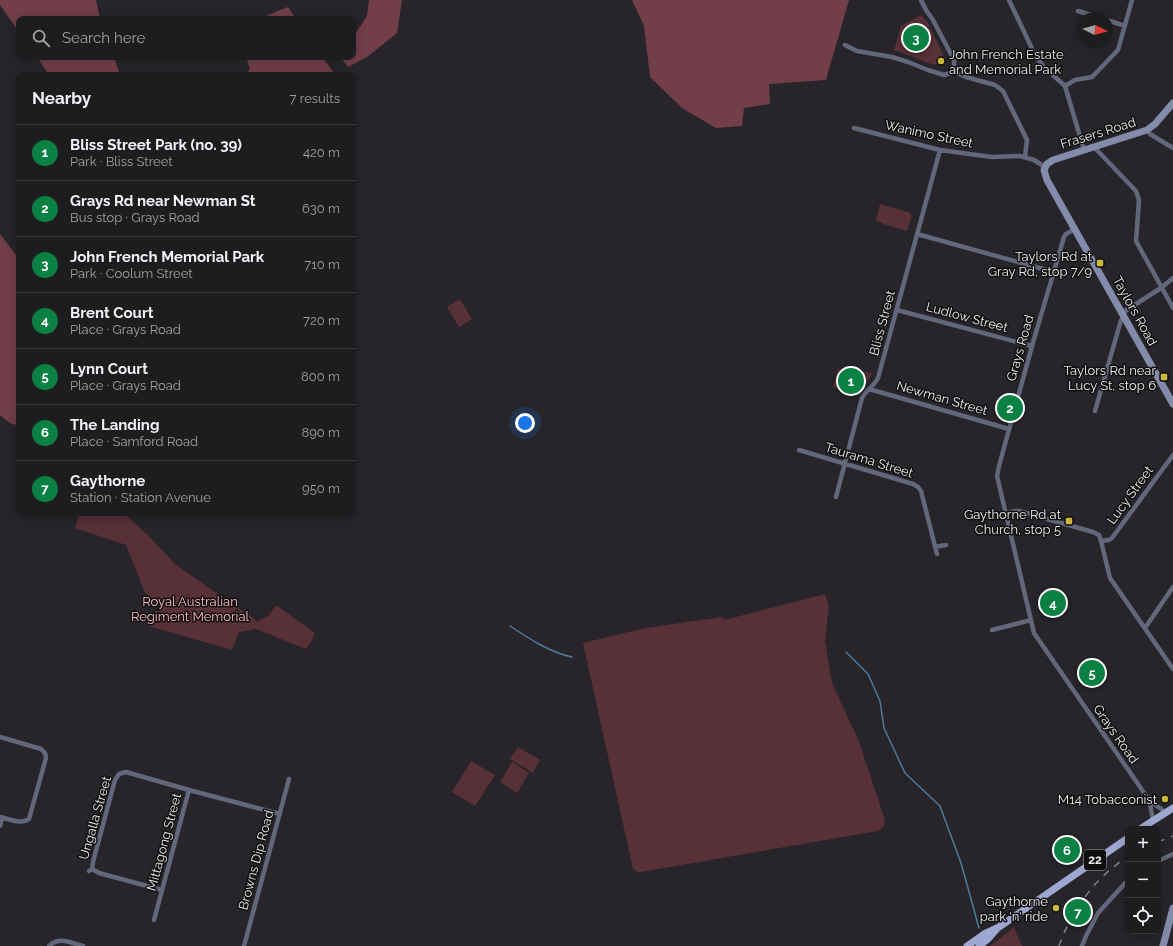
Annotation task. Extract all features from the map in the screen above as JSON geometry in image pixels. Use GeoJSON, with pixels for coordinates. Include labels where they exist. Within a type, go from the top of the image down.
{"type":"FeatureCollection","features":[{"type":"Feature","properties":{"kind":"main road"},"geometry":{"type":"LineString","coordinates":[[1145,826],[1173,808]]}},
{"type":"Feature","properties":{"kind":"main road","name":"22"},"geometry":{"type":"LineString","coordinates":[[967,946],[984,934],[999,927],[1125,840]]}},
{"type":"Feature","properties":{"kind":"main road","name":"22"},"geometry":{"type":"LineString","coordinates":[[979,946],[999,927]]}},
{"type":"Feature","properties":{"kind":"street"},"geometry":{"type":"LineString","coordinates":[[921,0],[954,60],[954,72]]}},
{"type":"Feature","properties":{"kind":"street"},"geometry":{"type":"LineString","coordinates":[[1008,0],[1036,57],[1044,67],[1065,86],[1084,150]]}},
{"type":"Feature","properties":{"kind":"street"},"geometry":{"type":"LineString","coordinates":[[1065,86],[1075,80],[1092,77],[1118,50],[1132,0]]}},
{"type":"Feature","properties":{"kind":"street"},"geometry":{"type":"LineString","coordinates":[[1113,22],[1125,26]]}},
{"type":"Feature","properties":{"kind":"street"},"geometry":{"type":"LineString","coordinates":[[845,45],[858,51],[892,57],[944,75],[954,72],[995,85],[1003,91],[1027,140],[1025,157]]}},
{"type":"Feature","properties":{"kind":"street","name":"Frasers Road"},"geometry":{"type":"LineString","coordinates":[[1045,167],[1053,160],[1147,130],[1155,124],[1173,103]]}},
{"type":"Feature","properties":{"kind":"street","name":"Wanimo Street"},"geometry":{"type":"LineString","coordinates":[[854,128],[940,150],[992,157],[1025,157],[1034,160],[1045,167]]}},
{"type":"Feature","properties":{"kind":"street"},"geometry":{"type":"LineString","coordinates":[[1147,130],[1150,134],[1173,148]]}},
{"type":"Feature","properties":{"kind":"street"},"geometry":{"type":"LineString","coordinates":[[1094,147],[1138,196],[1136,241],[1173,308]]}},
{"type":"Feature","properties":{"kind":"street","name":"Bliss Street"},"geometry":{"type":"LineString","coordinates":[[836,497],[862,398],[865,393],[875,384],[878,378],[940,150]]}},
{"type":"Feature","properties":{"kind":"street","name":"Taylors Road"},"geometry":{"type":"LineString","coordinates":[[1045,167],[1044,170],[1047,180],[1173,404]]}},
{"type":"Feature","properties":{"kind":"street","name":"Grays Road"},"geometry":{"type":"LineString","coordinates":[[1075,229],[1066,234],[1064,237],[1032,346],[997,476],[1034,633],[1149,800],[1165,812]]}},
{"type":"Feature","properties":{"kind":"street"},"geometry":{"type":"LineString","coordinates":[[917,234],[1054,272]]}},
{"type":"Feature","properties":{"kind":"street"},"geometry":{"type":"LineString","coordinates":[[1095,411],[1123,315],[1173,278]]}},
{"type":"Feature","properties":{"kind":"street","name":"Ludlow Street"},"geometry":{"type":"LineString","coordinates":[[897,310],[1032,346]]}},
{"type":"Feature","properties":{"kind":"street","name":"Newman Street"},"geometry":{"type":"LineString","coordinates":[[870,389],[1009,429]]}},
{"type":"Feature","properties":{"kind":"street","name":"Taurama Street"},"geometry":{"type":"LineString","coordinates":[[799,450],[913,484],[918,487],[921,491],[937,554]]}},
{"type":"Feature","properties":{"kind":"street","name":"Lucy Street"},"geometry":{"type":"LineString","coordinates":[[1101,541],[1112,538],[1173,455]]}},
{"type":"Feature","properties":{"kind":"street"},"geometry":{"type":"LineString","coordinates":[[1006,513],[1015,511],[1093,532],[1098,535],[1101,541],[1110,578],[1173,669]]}},
{"type":"Feature","properties":{"kind":"street"},"geometry":{"type":"LineString","coordinates":[[935,547],[946,545]]}},
{"type":"Feature","properties":{"kind":"street"},"geometry":{"type":"LineString","coordinates":[[1145,628],[1173,587]]}},
{"type":"Feature","properties":{"kind":"street"},"geometry":{"type":"LineString","coordinates":[[992,630],[1031,620]]}},
{"type":"Feature","properties":{"kind":"street"},"geometry":{"type":"LineString","coordinates":[[0,737],[38,748],[45,753],[46,758],[29,818],[26,821],[21,822],[1,817],[0,826]]}},
{"type":"Feature","properties":{"kind":"street","name":"Ungalla Street"},"geometry":{"type":"LineString","coordinates":[[162,890],[91,870],[110,799],[116,778],[119,774],[126,772],[189,790]]}},
{"type":"Feature","properties":{"kind":"street","name":"Browns Dip Road"},"geometry":{"type":"LineString","coordinates":[[244,946],[289,779]]}},
{"type":"Feature","properties":{"kind":"street","name":"Mittagong Street"},"geometry":{"type":"LineString","coordinates":[[154,920],[189,790],[280,814]]}},
{"type":"Feature","properties":{"kind":"street","name":"Grays Road"},"geometry":{"type":"LineString","coordinates":[[1149,800],[1153,821]]}},
{"type":"Feature","properties":{"kind":"street"},"geometry":{"type":"LineString","coordinates":[[1161,859],[1173,854]]}},
{"type":"Feature","properties":{"kind":"street"},"geometry":{"type":"LineString","coordinates":[[1082,946],[1098,913],[1125,883]]}},
{"type":"Feature","properties":{"kind":"street"},"geometry":{"type":"LineString","coordinates":[[1163,946],[1173,908]]}},
{"type":"Feature","properties":{"kind":"street"},"geometry":{"type":"LineString","coordinates":[[49,946],[53,942],[61,940],[83,946]]}},
{"type":"Feature","properties":{"kind":"green space"},"geometry":{"type":"Polygon","coordinates":[[[921,15],[928,23],[942,52],[943,55],[941,63],[934,65],[894,50],[901,26],[921,15]]]}},
{"type":"Feature","properties":{"kind":"green space"},"geometry":{"type":"Polygon","coordinates":[[[880,204],[908,212],[912,215],[907,231],[876,221],[880,204]]]}},
{"type":"Feature","properties":{"kind":"green space"},"geometry":{"type":"Polygon","coordinates":[[[460,299],[472,319],[459,327],[447,307],[460,299]]]}},
{"type":"Feature","properties":{"kind":"green space"},"geometry":{"type":"Polygon","coordinates":[[[838,369],[872,373],[867,382],[856,393],[833,387],[838,369]]]}},
{"type":"Feature","properties":{"kind":"green space","name":"Royal Australian Regiment Memorial"},"geometry":{"type":"Polygon","coordinates":[[[79,516],[126,516],[148,535],[176,565],[257,622],[268,616],[276,605],[315,633],[311,642],[306,649],[256,629],[239,632],[232,650],[149,626],[161,605],[145,593],[126,545],[75,528],[79,516]]]}},
{"type":"Feature","properties":{"kind":"green space"},"geometry":{"type":"Polygon","coordinates":[[[825,594],[829,606],[825,640],[832,683],[858,739],[885,820],[884,827],[878,831],[637,872],[633,869],[583,643],[645,628],[722,617],[724,620],[825,594]]]}},
{"type":"Feature","properties":{"kind":"green space"},"geometry":{"type":"Polygon","coordinates":[[[518,747],[540,760],[533,773],[510,759],[518,747]]]}},
{"type":"Feature","properties":{"kind":"green space"},"geometry":{"type":"Polygon","coordinates":[[[471,761],[495,775],[475,806],[452,792],[471,761]]]}},
{"type":"Feature","properties":{"kind":"green space"},"geometry":{"type":"Polygon","coordinates":[[[512,762],[529,773],[517,793],[500,782],[512,762]]]}},
{"type":"Feature","properties":{"kind":"green space"},"geometry":{"type":"Polygon","coordinates":[[[1014,927],[1022,946],[990,946],[1014,927]]]}},
{"type":"Feature","properties":{"kind":"shaded area"},"geometry":{"type":"Polygon","coordinates":[[[0,0],[96,0],[99,16],[16,16],[16,28],[0,5],[0,0]]]}},
{"type":"Feature","properties":{"kind":"shaded area"},"geometry":{"type":"Polygon","coordinates":[[[369,0],[402,0],[397,33],[367,57],[348,67],[342,60],[356,60],[356,32],[367,16],[369,0]]]}},
{"type":"Feature","properties":{"kind":"shaded area"},"geometry":{"type":"Polygon","coordinates":[[[632,0],[849,0],[826,80],[769,84],[770,104],[744,108],[742,126],[716,128],[682,108],[650,77],[644,26],[632,0]]]}},
{"type":"Feature","properties":{"kind":"shaded area"},"geometry":{"type":"Polygon","coordinates":[[[288,7],[294,16],[266,16],[288,7]]]}},
{"type":"Feature","properties":{"kind":"shaded area"},"geometry":{"type":"Polygon","coordinates":[[[39,60],[115,60],[119,72],[47,72],[39,60]]]}},
{"type":"Feature","properties":{"kind":"shaded area"},"geometry":{"type":"Polygon","coordinates":[[[247,60],[324,60],[333,72],[247,72],[250,69],[247,60]]]}},
{"type":"Feature","properties":{"kind":"shaded area"},"geometry":{"type":"Polygon","coordinates":[[[0,234],[16,255],[16,425],[10,423],[0,415],[0,234]]]}},
{"type":"Feature","properties":{"kind":"waterway"},"geometry":{"type":"LineString","coordinates":[[510,626],[548,649],[572,657]]}},
{"type":"Feature","properties":{"kind":"waterway"},"geometry":{"type":"LineString","coordinates":[[846,652],[868,674],[880,701],[884,728],[905,773],[940,806],[961,863],[979,928]]}},
{"type":"Feature","properties":{"kind":"railway"},"geometry":{"type":"LineString","coordinates":[[1161,841],[1173,836]]}},
{"type":"Feature","properties":{"kind":"railway"},"geometry":{"type":"LineString","coordinates":[[1059,946],[1073,915],[1094,885],[1125,858]]}},
{"type":"Feature","properties":{"kind":"place","name":"John French Memorial Park"},"geometry":{"type":"Point","coordinates":[916,38]}},
{"type":"Feature","properties":{"kind":"place","name":"John French Estate and Memorial Park"},"geometry":{"type":"Point","coordinates":[941,61]}},
{"type":"Feature","properties":{"kind":"place","name":"Taylors Rd at Gray Rd, stop 7/9"},"geometry":{"type":"Point","coordinates":[1100,263]}},
{"type":"Feature","properties":{"kind":"place","name":"Taylors Rd near Lucy St, stop 6"},"geometry":{"type":"Point","coordinates":[1164,377]}},
{"type":"Feature","properties":{"kind":"place","name":"Bliss Street Park (no. 39)"},"geometry":{"type":"Point","coordinates":[851,381]}},
{"type":"Feature","properties":{"kind":"place","name":"Grays Rd near Newman St"},"geometry":{"type":"Point","coordinates":[1010,408]}},
{"type":"Feature","properties":{"kind":"place","name":"Gaythorne Rd at Church, stop 5"},"geometry":{"type":"Point","coordinates":[1069,521]}},
{"type":"Feature","properties":{"kind":"place","name":"Brent Court"},"geometry":{"type":"Point","coordinates":[1053,603]}},
{"type":"Feature","properties":{"kind":"place","name":"Lynn Court"},"geometry":{"type":"Point","coordinates":[1092,673]}},
{"type":"Feature","properties":{"kind":"place","name":"M14 Tobacconist"},"geometry":{"type":"Point","coordinates":[1165,799]}},
{"type":"Feature","properties":{"kind":"place","name":"The Landing"},"geometry":{"type":"Point","coordinates":[1067,850]}},
{"type":"Feature","properties":{"kind":"place","name":"Gaythorne park 'n' ride"},"geometry":{"type":"Point","coordinates":[1056,908]}},
{"type":"Feature","properties":{"kind":"place","name":"Gaythorne"},"geometry":{"type":"Point","coordinates":[1078,912]}}]}
